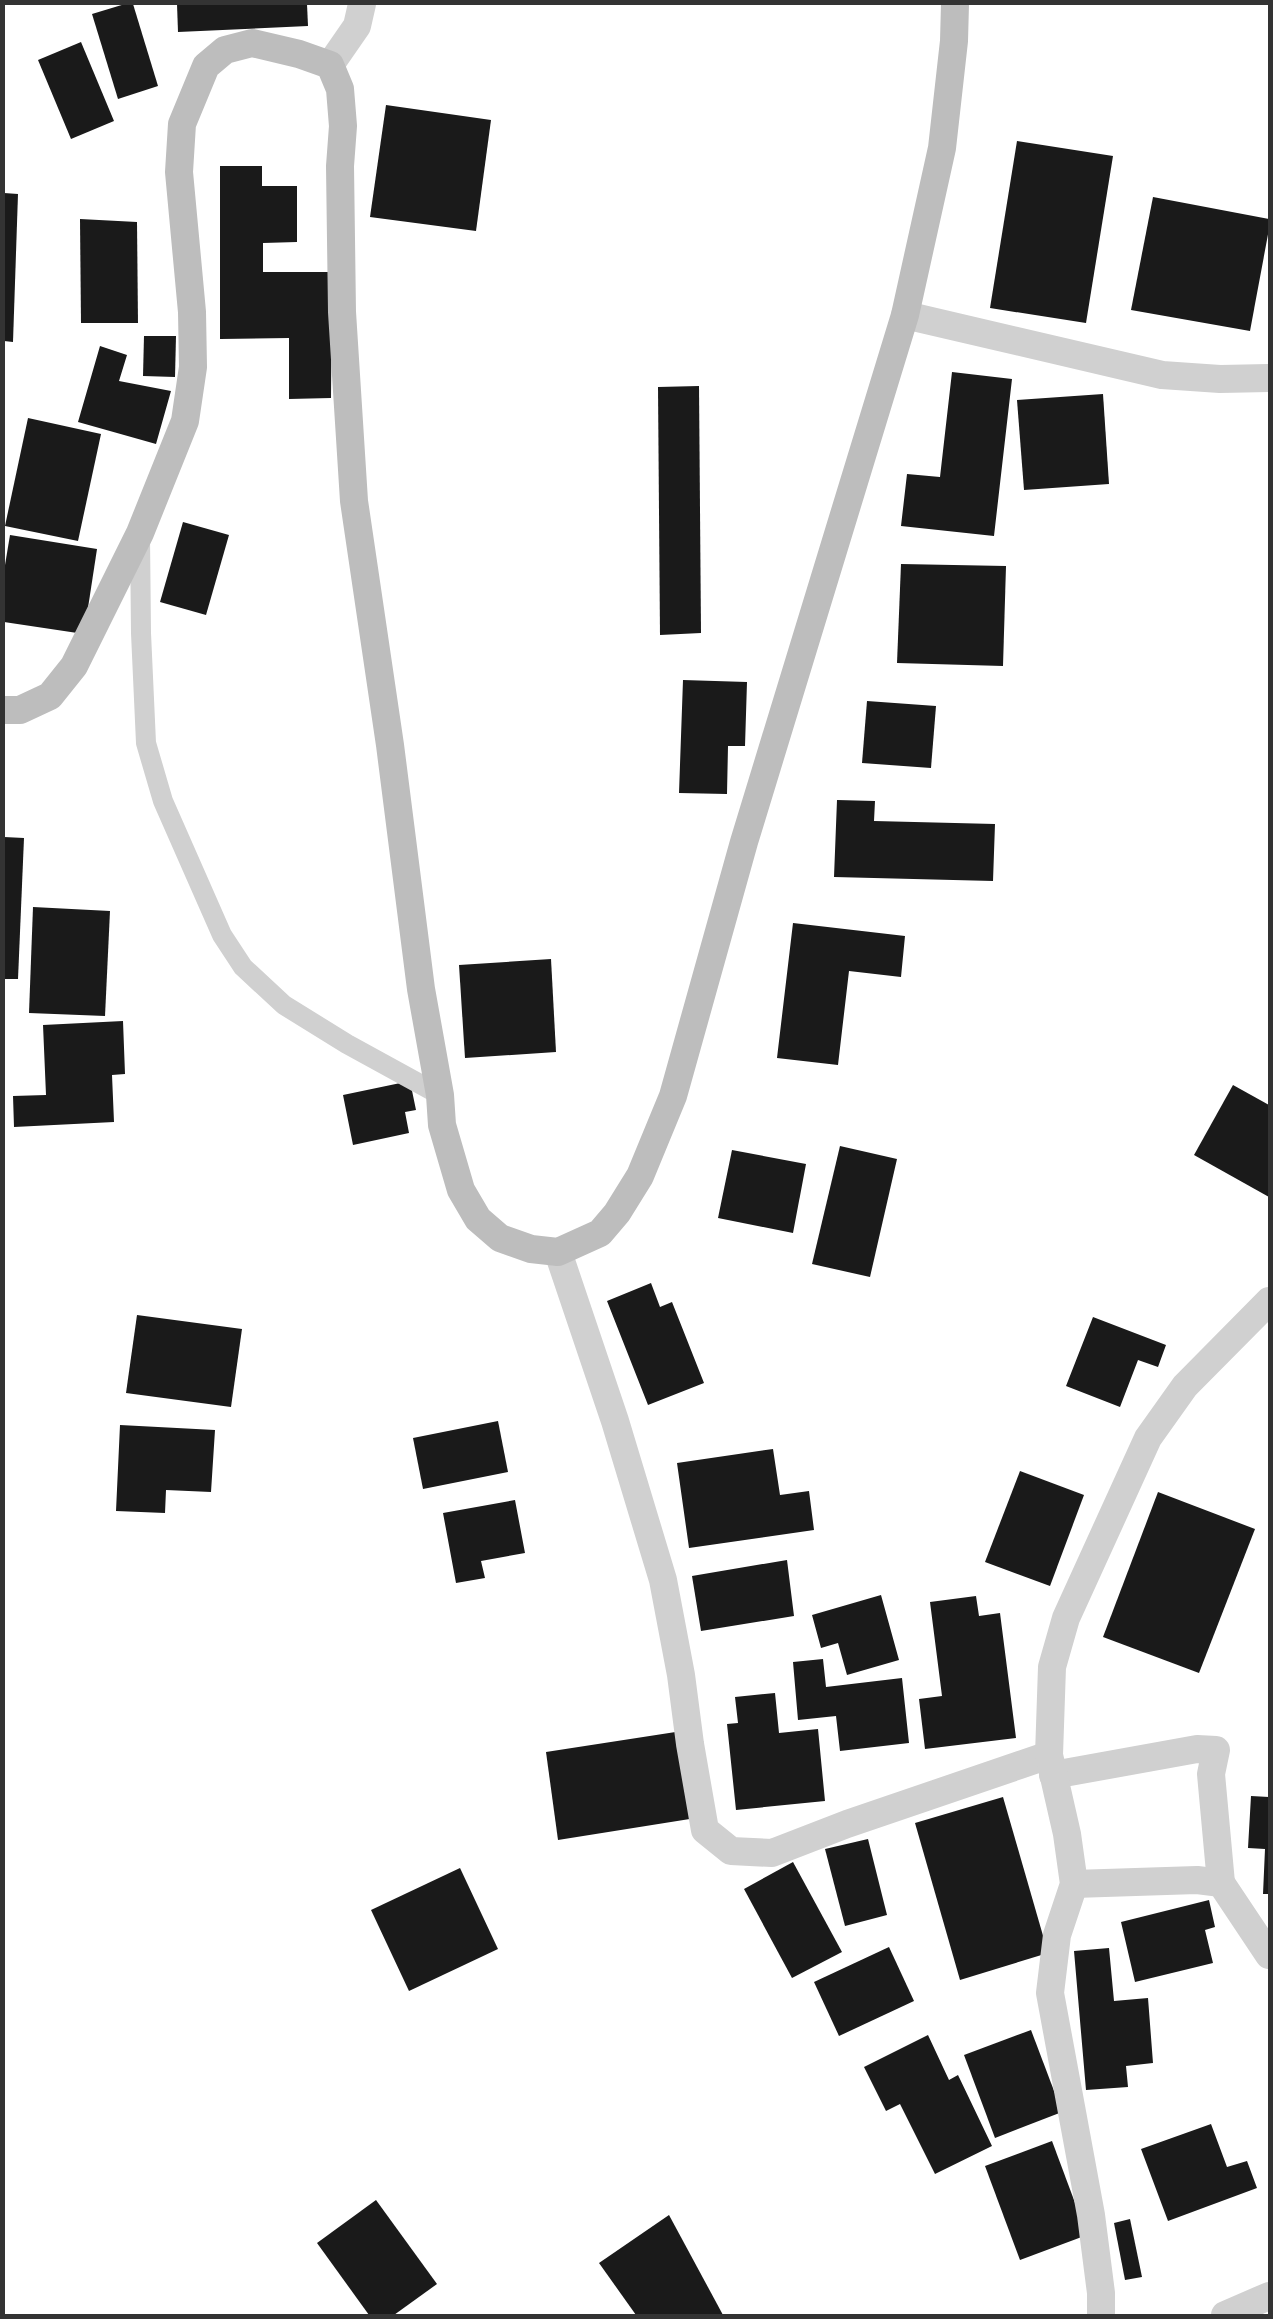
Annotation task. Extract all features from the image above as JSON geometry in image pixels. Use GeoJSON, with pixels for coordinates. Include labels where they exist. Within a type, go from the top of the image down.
{"type":"FeatureCollection","features":[{"type":"Feature","properties":{"kind":"main road"},"geometry":{"type":"LineString","coordinates":[[4,710],[20,710],[50,696],[74,666],[140,533],[185,421],[193,367],[192,312],[179,172],[182,124],[206,66],[225,50],[252,43],[299,54],[330,65],[340,89],[342,126],[340,166],[342,312],[354,501],[390,745],[421,989],[440,1096],[442,1125],[462,1190],[478,1219],[500,1238],[531,1249],[558,1252],[600,1233],[617,1213],[640,1176],[673,1096],[744,842],[906,314],[942,148],[954,41],[955,4]]}},
{"type":"Feature","properties":{"kind":"street"},"geometry":{"type":"LineString","coordinates":[[330,65],[357,26],[362,4]]}},
{"type":"Feature","properties":{"kind":"street"},"geometry":{"type":"LineString","coordinates":[[906,314],[1162,375],[1220,379],[1269,378]]}},
{"type":"Feature","properties":{"kind":"street"},"geometry":{"type":"LineString","coordinates":[[558,1252],[615,1421],[663,1580],[682,1675],[690,1744],[705,1830],[731,1851],[772,1853],[847,1824],[1051,1765],[1197,1749],[1216,1750],[1211,1774],[1221,1883],[1269,1955]]}},
{"type":"Feature","properties":{"kind":"street"},"geometry":{"type":"LineString","coordinates":[[1101,2315],[1101,2293],[1091,2215],[1050,1993],[1057,1935],[1074,1884],[1067,1834],[1051,1765],[1052,1666],[1066,1618],[1148,1438],[1185,1386],[1269,1301]]}},
{"type":"Feature","properties":{"kind":"street"},"geometry":{"type":"LineString","coordinates":[[1074,1884],[1197,1880],[1221,1883]]}},
{"type":"Feature","properties":{"kind":"street"},"geometry":{"type":"LineString","coordinates":[[1225,2315],[1269,2296]]}},
{"type":"Feature","properties":{"kind":"lane"},"geometry":{"type":"LineString","coordinates":[[140,533],[141,634],[146,743],[163,800],[222,935],[243,967],[284,1005],[347,1044],[440,1096]]}},
{"type":"Feature","properties":{"kind":"building"},"geometry":{"type":"Polygon","coordinates":[[[125,4],[133,4],[158,86],[118,99],[92,14],[125,4]]]}},
{"type":"Feature","properties":{"kind":"building"},"geometry":{"type":"Polygon","coordinates":[[[177,4],[307,4],[308,26],[178,32],[177,4]]]}},
{"type":"Feature","properties":{"kind":"building"},"geometry":{"type":"Polygon","coordinates":[[[81,42],[114,121],[71,139],[38,60],[81,42]]]}},
{"type":"Feature","properties":{"kind":"building"},"geometry":{"type":"Polygon","coordinates":[[[386,105],[491,120],[476,231],[370,217],[386,105]]]}},
{"type":"Feature","properties":{"kind":"building"},"geometry":{"type":"Polygon","coordinates":[[[1017,141],[1113,156],[1086,323],[990,308],[1017,141]]]}},
{"type":"Feature","properties":{"kind":"building"},"geometry":{"type":"Polygon","coordinates":[[[220,166],[262,166],[262,186],[297,186],[297,242],[263,243],[263,272],[332,272],[331,398],[289,399],[289,338],[220,339],[220,166]]]}},
{"type":"Feature","properties":{"kind":"building"},"geometry":{"type":"Polygon","coordinates":[[[4,193],[18,194],[13,342],[4,341],[4,193]]]}},
{"type":"Feature","properties":{"kind":"building"},"geometry":{"type":"Polygon","coordinates":[[[1153,197],[1269,219],[1269,229],[1250,331],[1131,310],[1153,197]]]}},
{"type":"Feature","properties":{"kind":"building"},"geometry":{"type":"Polygon","coordinates":[[[80,219],[137,222],[138,323],[81,323],[80,219]]]}},
{"type":"Feature","properties":{"kind":"building"},"geometry":{"type":"Polygon","coordinates":[[[144,336],[176,336],[175,377],[143,376],[144,336]]]}},
{"type":"Feature","properties":{"kind":"building"},"geometry":{"type":"Polygon","coordinates":[[[100,346],[127,355],[119,381],[171,391],[156,444],[78,422],[100,346]]]}},
{"type":"Feature","properties":{"kind":"building"},"geometry":{"type":"Polygon","coordinates":[[[952,372],[1012,379],[994,536],[901,526],[907,474],[940,477],[952,372]]]}},
{"type":"Feature","properties":{"kind":"building"},"geometry":{"type":"Polygon","coordinates":[[[699,386],[701,633],[660,635],[658,387],[699,386]]]}},
{"type":"Feature","properties":{"kind":"building"},"geometry":{"type":"Polygon","coordinates":[[[1103,394],[1109,484],[1024,490],[1017,400],[1103,394]]]}},
{"type":"Feature","properties":{"kind":"building"},"geometry":{"type":"Polygon","coordinates":[[[28,418],[101,434],[78,541],[5,526],[28,418]]]}},
{"type":"Feature","properties":{"kind":"building"},"geometry":{"type":"Polygon","coordinates":[[[183,522],[229,535],[206,615],[160,602],[183,522]]]}},
{"type":"Feature","properties":{"kind":"building"},"geometry":{"type":"Polygon","coordinates":[[[10,535],[97,549],[84,634],[4,622],[4,571],[10,535]]]}},
{"type":"Feature","properties":{"kind":"building"},"geometry":{"type":"Polygon","coordinates":[[[901,564],[1006,566],[1003,666],[897,663],[901,564]]]}},
{"type":"Feature","properties":{"kind":"building"},"geometry":{"type":"Polygon","coordinates":[[[683,680],[747,682],[745,746],[728,746],[727,794],[679,793],[683,680]]]}},
{"type":"Feature","properties":{"kind":"building"},"geometry":{"type":"Polygon","coordinates":[[[867,701],[936,706],[931,768],[862,763],[867,701]]]}},
{"type":"Feature","properties":{"kind":"building"},"geometry":{"type":"Polygon","coordinates":[[[837,800],[875,801],[874,821],[995,824],[993,881],[834,877],[837,800]]]}},
{"type":"Feature","properties":{"kind":"building"},"geometry":{"type":"Polygon","coordinates":[[[4,837],[24,838],[18,979],[4,979],[4,837]]]}},
{"type":"Feature","properties":{"kind":"building"},"geometry":{"type":"Polygon","coordinates":[[[33,907],[110,911],[105,1016],[29,1013],[33,907]]]}},
{"type":"Feature","properties":{"kind":"building"},"geometry":{"type":"Polygon","coordinates":[[[793,923],[905,936],[901,977],[849,971],[838,1065],[777,1058],[793,923]]]}},
{"type":"Feature","properties":{"kind":"building"},"geometry":{"type":"Polygon","coordinates":[[[551,959],[556,1052],[465,1058],[459,965],[551,959]]]}},
{"type":"Feature","properties":{"kind":"building"},"geometry":{"type":"Polygon","coordinates":[[[123,1021],[125,1074],[112,1075],[114,1122],[14,1127],[13,1096],[46,1095],[43,1025],[123,1021]]]}},
{"type":"Feature","properties":{"kind":"building"},"geometry":{"type":"Polygon","coordinates":[[[410,1081],[416,1110],[405,1112],[409,1133],[353,1145],[343,1095],[410,1081]]]}},
{"type":"Feature","properties":{"kind":"building"},"geometry":{"type":"Polygon","coordinates":[[[1233,1085],[1269,1105],[1269,1197],[1194,1155],[1233,1085]]]}},
{"type":"Feature","properties":{"kind":"building"},"geometry":{"type":"Polygon","coordinates":[[[840,1146],[897,1159],[870,1277],[812,1264],[840,1146]]]}},
{"type":"Feature","properties":{"kind":"building"},"geometry":{"type":"Polygon","coordinates":[[[732,1150],[806,1164],[793,1233],[718,1218],[732,1150]]]}},
{"type":"Feature","properties":{"kind":"building"},"geometry":{"type":"Polygon","coordinates":[[[651,1283],[660,1307],[672,1302],[704,1383],[648,1405],[607,1301],[651,1283]]]}},
{"type":"Feature","properties":{"kind":"building"},"geometry":{"type":"Polygon","coordinates":[[[137,1315],[242,1329],[231,1407],[126,1393],[137,1315]]]}},
{"type":"Feature","properties":{"kind":"building"},"geometry":{"type":"Polygon","coordinates":[[[1093,1317],[1166,1345],[1158,1367],[1138,1360],[1120,1407],[1066,1386],[1093,1317]]]}},
{"type":"Feature","properties":{"kind":"building"},"geometry":{"type":"Polygon","coordinates":[[[498,1421],[508,1472],[423,1489],[413,1438],[498,1421]]]}},
{"type":"Feature","properties":{"kind":"building"},"geometry":{"type":"Polygon","coordinates":[[[120,1425],[215,1430],[211,1492],[166,1490],[165,1513],[116,1511],[120,1425]]]}},
{"type":"Feature","properties":{"kind":"building"},"geometry":{"type":"Polygon","coordinates":[[[773,1449],[780,1495],[809,1491],[814,1530],[689,1548],[677,1463],[773,1449]]]}},
{"type":"Feature","properties":{"kind":"building"},"geometry":{"type":"Polygon","coordinates":[[[1020,1471],[1084,1495],[1050,1586],[985,1562],[1020,1471]]]}},
{"type":"Feature","properties":{"kind":"building"},"geometry":{"type":"Polygon","coordinates":[[[1158,1492],[1255,1529],[1199,1673],[1103,1637],[1158,1492]]]}},
{"type":"Feature","properties":{"kind":"building"},"geometry":{"type":"Polygon","coordinates":[[[515,1500],[525,1553],[481,1561],[485,1578],[456,1583],[443,1513],[515,1500]]]}},
{"type":"Feature","properties":{"kind":"building"},"geometry":{"type":"Polygon","coordinates":[[[787,1560],[794,1616],[701,1631],[692,1576],[787,1560]]]}},
{"type":"Feature","properties":{"kind":"building"},"geometry":{"type":"Polygon","coordinates":[[[881,1595],[899,1660],[847,1675],[838,1643],[821,1648],[812,1615],[881,1595]]]}},
{"type":"Feature","properties":{"kind":"building"},"geometry":{"type":"Polygon","coordinates":[[[976,1596],[979,1616],[1000,1613],[1016,1738],[925,1749],[919,1699],[942,1696],[930,1602],[976,1596]]]}},
{"type":"Feature","properties":{"kind":"building"},"geometry":{"type":"Polygon","coordinates":[[[823,1659],[826,1687],[902,1678],[909,1743],[840,1751],[836,1716],[798,1720],[793,1662],[823,1659]]]}},
{"type":"Feature","properties":{"kind":"building"},"geometry":{"type":"Polygon","coordinates":[[[775,1693],[779,1733],[818,1729],[825,1801],[736,1810],[727,1724],[738,1723],[735,1697],[775,1693]]]}},
{"type":"Feature","properties":{"kind":"building"},"geometry":{"type":"Polygon","coordinates":[[[682,1731],[696,1818],[558,1840],[546,1752],[682,1731]]]}},
{"type":"Feature","properties":{"kind":"building"},"geometry":{"type":"Polygon","coordinates":[[[1251,1796],[1269,1797],[1269,1894],[1263,1894],[1265,1849],[1248,1848],[1251,1796]]]}},
{"type":"Feature","properties":{"kind":"building"},"geometry":{"type":"Polygon","coordinates":[[[1003,1797],[1048,1953],[960,1980],[915,1823],[1003,1797]]]}},
{"type":"Feature","properties":{"kind":"building"},"geometry":{"type":"Polygon","coordinates":[[[868,1839],[887,1915],[845,1926],[825,1849],[868,1839]]]}},
{"type":"Feature","properties":{"kind":"building"},"geometry":{"type":"Polygon","coordinates":[[[793,1862],[842,1952],[792,1978],[744,1889],[793,1862]]]}},
{"type":"Feature","properties":{"kind":"building"},"geometry":{"type":"Polygon","coordinates":[[[460,1868],[498,1949],[409,1991],[371,1910],[460,1868]]]}},
{"type":"Feature","properties":{"kind":"building"},"geometry":{"type":"Polygon","coordinates":[[[1209,1900],[1215,1927],[1205,1930],[1213,1963],[1135,1982],[1121,1922],[1209,1900]]]}},
{"type":"Feature","properties":{"kind":"building"},"geometry":{"type":"Polygon","coordinates":[[[889,1947],[914,2001],[839,2036],[814,1982],[889,1947]]]}},
{"type":"Feature","properties":{"kind":"building"},"geometry":{"type":"Polygon","coordinates":[[[1109,1948],[1114,2001],[1148,1998],[1153,2063],[1126,2066],[1128,2087],[1086,2090],[1074,1951],[1109,1948]]]}},
{"type":"Feature","properties":{"kind":"building"},"geometry":{"type":"Polygon","coordinates":[[[1031,2030],[1062,2112],[995,2138],[964,2055],[1031,2030]]]}},
{"type":"Feature","properties":{"kind":"building"},"geometry":{"type":"Polygon","coordinates":[[[928,2035],[949,2080],[958,2075],[992,2146],[935,2174],[900,2104],[886,2111],[864,2067],[928,2035]]]}},
{"type":"Feature","properties":{"kind":"building"},"geometry":{"type":"Polygon","coordinates":[[[1211,2124],[1227,2167],[1247,2161],[1257,2188],[1168,2221],[1141,2149],[1211,2124]]]}},
{"type":"Feature","properties":{"kind":"building"},"geometry":{"type":"Polygon","coordinates":[[[1052,2141],[1087,2235],[1020,2260],[985,2166],[1052,2141]]]}},
{"type":"Feature","properties":{"kind":"building"},"geometry":{"type":"Polygon","coordinates":[[[376,2200],[437,2284],[394,2315],[369,2315],[317,2243],[376,2200]]]}},
{"type":"Feature","properties":{"kind":"building"},"geometry":{"type":"Polygon","coordinates":[[[669,2215],[723,2315],[636,2315],[599,2263],[669,2215]]]}},
{"type":"Feature","properties":{"kind":"building"},"geometry":{"type":"Polygon","coordinates":[[[1130,2219],[1142,2277],[1125,2280],[1114,2223],[1130,2219]]]}}]}
